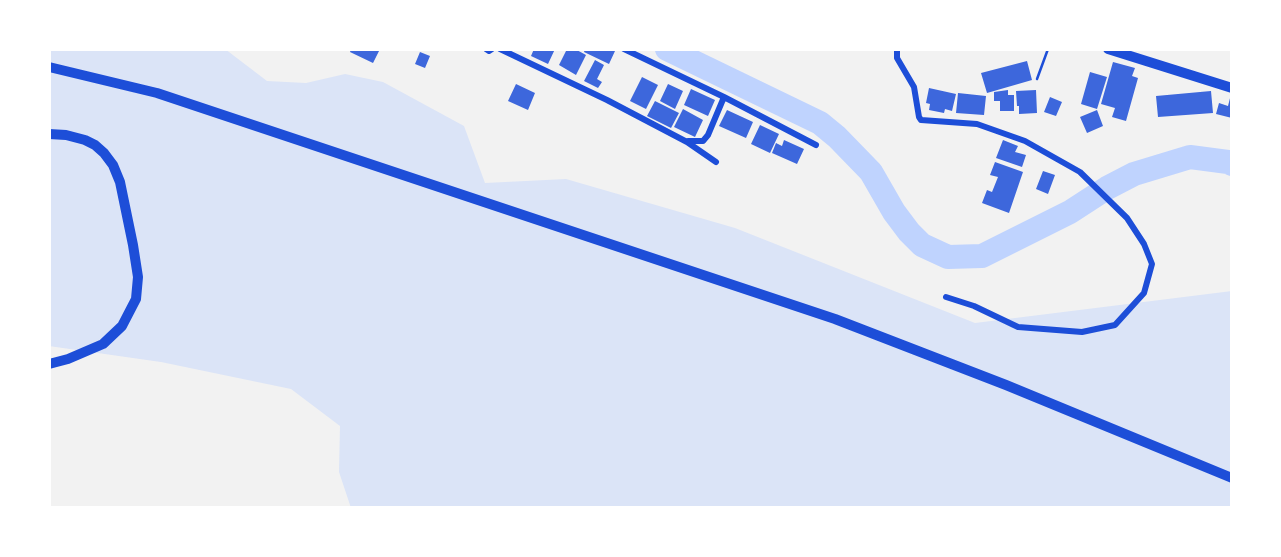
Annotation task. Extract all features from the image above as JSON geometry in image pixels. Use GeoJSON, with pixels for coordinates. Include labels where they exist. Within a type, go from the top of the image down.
{"type":"FeatureCollection","features":[{"type":"Feature","properties":{"kind":"main road"},"geometry":{"type":"LineString","coordinates":[[1108,49],[1232,88]]}},
{"type":"Feature","properties":{"kind":"main road"},"geometry":{"type":"LineString","coordinates":[[49,67],[157,93],[822,315],[1006,385],[1232,478]]}},
{"type":"Feature","properties":{"kind":"main road"},"geometry":{"type":"LineString","coordinates":[[49,134],[85,140],[95,145],[113,165],[120,182],[138,277],[136,299],[122,326],[103,344],[49,364]]}},
{"type":"Feature","properties":{"kind":"street"},"geometry":{"type":"LineString","coordinates":[[485,49],[492,49]]}},
{"type":"Feature","properties":{"kind":"street"},"geometry":{"type":"LineString","coordinates":[[500,49],[607,100],[687,142],[716,162]]}},
{"type":"Feature","properties":{"kind":"street"},"geometry":{"type":"LineString","coordinates":[[624,49],[816,145]]}},
{"type":"Feature","properties":{"kind":"street"},"geometry":{"type":"LineString","coordinates":[[897,49],[897,58],[914,87],[921,120],[977,124],[1025,141],[1080,172],[1127,218],[1144,244],[1152,264],[1144,293],[1115,325],[1082,332],[1018,327],[974,306],[946,297]]}},
{"type":"Feature","properties":{"kind":"street"},"geometry":{"type":"LineString","coordinates":[[687,142],[703,141],[708,135],[724,97]]}},
{"type":"Feature","properties":{"kind":"path"},"geometry":{"type":"LineString","coordinates":[[1037,79],[1048,49]]}},
{"type":"Feature","properties":{"kind":"shaded area"},"geometry":{"type":"Polygon","coordinates":[[[49,49],[225,49],[267,81],[306,83],[345,74],[383,82],[464,126],[485,183],[566,179],[735,228],[975,323],[1232,291],[1232,508],[351,508],[339,472],[340,426],[291,389],[161,362],[49,346],[49,49]]]}},
{"type":"Feature","properties":{"kind":"building"},"geometry":{"type":"Polygon","coordinates":[[[351,49],[380,49],[373,63],[350,52],[351,49]]]}},
{"type":"Feature","properties":{"kind":"building"},"geometry":{"type":"Polygon","coordinates":[[[534,49],[555,49],[548,64],[531,56],[534,49]]]}},
{"type":"Feature","properties":{"kind":"building"},"geometry":{"type":"Polygon","coordinates":[[[567,49],[575,49],[586,55],[576,75],[559,65],[567,49]]]}},
{"type":"Feature","properties":{"kind":"building"},"geometry":{"type":"Polygon","coordinates":[[[585,49],[615,51],[609,64],[584,52],[585,49]]]}},
{"type":"Feature","properties":{"kind":"building"},"geometry":{"type":"Polygon","coordinates":[[[420,52],[430,56],[425,68],[415,64],[420,52]]]}},
{"type":"Feature","properties":{"kind":"building"},"geometry":{"type":"Polygon","coordinates":[[[595,60],[604,65],[597,79],[602,82],[598,88],[584,81],[595,60]]]}},
{"type":"Feature","properties":{"kind":"building"},"geometry":{"type":"Polygon","coordinates":[[[1027,61],[1032,80],[987,93],[981,73],[1027,61]]]}},
{"type":"Feature","properties":{"kind":"building"},"geometry":{"type":"Polygon","coordinates":[[[1113,62],[1135,68],[1132,76],[1138,78],[1126,121],[1112,117],[1115,108],[1101,104],[1113,62]]]}},
{"type":"Feature","properties":{"kind":"building"},"geometry":{"type":"Polygon","coordinates":[[[1090,72],[1107,77],[1097,109],[1081,104],[1090,72]]]}},
{"type":"Feature","properties":{"kind":"building"},"geometry":{"type":"Polygon","coordinates":[[[642,77],[658,85],[646,109],[630,101],[642,77]]]}},
{"type":"Feature","properties":{"kind":"building"},"geometry":{"type":"Polygon","coordinates":[[[516,84],[535,93],[528,110],[508,101],[516,84]]]}},
{"type":"Feature","properties":{"kind":"building"},"geometry":{"type":"Polygon","coordinates":[[[668,84],[683,91],[675,109],[660,101],[668,84]]]}},
{"type":"Feature","properties":{"kind":"building"},"geometry":{"type":"Polygon","coordinates":[[[929,88],[956,94],[952,111],[945,109],[944,113],[929,110],[930,104],[926,103],[929,88]]]}},
{"type":"Feature","properties":{"kind":"building"},"geometry":{"type":"Polygon","coordinates":[[[691,89],[715,100],[708,116],[684,105],[691,89]]]}},
{"type":"Feature","properties":{"kind":"building"},"geometry":{"type":"Polygon","coordinates":[[[1008,90],[1008,95],[1014,95],[1014,111],[1000,111],[1000,101],[994,101],[994,92],[1008,90]]]}},
{"type":"Feature","properties":{"kind":"building"},"geometry":{"type":"Polygon","coordinates":[[[1036,90],[1037,113],[1019,114],[1016,91],[1036,90]]]}},
{"type":"Feature","properties":{"kind":"building"},"geometry":{"type":"Polygon","coordinates":[[[1211,91],[1213,113],[1158,117],[1156,96],[1211,91]]]}},
{"type":"Feature","properties":{"kind":"building"},"geometry":{"type":"Polygon","coordinates":[[[958,93],[986,96],[984,115],[956,113],[958,93]]]}},
{"type":"Feature","properties":{"kind":"building"},"geometry":{"type":"Polygon","coordinates":[[[1231,94],[1232,118],[1216,114],[1219,103],[1228,106],[1231,94]]]}},
{"type":"Feature","properties":{"kind":"building"},"geometry":{"type":"Polygon","coordinates":[[[1050,97],[1062,102],[1056,116],[1044,112],[1050,97]]]}},
{"type":"Feature","properties":{"kind":"building"},"geometry":{"type":"Polygon","coordinates":[[[655,101],[679,113],[671,128],[647,116],[655,101]]]}},
{"type":"Feature","properties":{"kind":"building"},"geometry":{"type":"Polygon","coordinates":[[[683,109],[703,120],[695,137],[674,127],[683,109]]]}},
{"type":"Feature","properties":{"kind":"building"},"geometry":{"type":"Polygon","coordinates":[[[727,110],[753,122],[746,138],[719,126],[727,110]]]}},
{"type":"Feature","properties":{"kind":"building"},"geometry":{"type":"Polygon","coordinates":[[[1097,110],[1103,126],[1087,133],[1080,117],[1097,110]]]}},
{"type":"Feature","properties":{"kind":"building"},"geometry":{"type":"Polygon","coordinates":[[[760,125],[779,134],[770,153],[751,144],[760,125]]]}},
{"type":"Feature","properties":{"kind":"building"},"geometry":{"type":"Polygon","coordinates":[[[784,140],[804,149],[797,164],[772,153],[776,143],[782,146],[784,140]]]}},
{"type":"Feature","properties":{"kind":"building"},"geometry":{"type":"Polygon","coordinates":[[[1003,140],[1018,146],[1015,152],[1026,155],[1022,167],[996,158],[1003,140]]]}},
{"type":"Feature","properties":{"kind":"building"},"geometry":{"type":"Polygon","coordinates":[[[995,162],[1023,172],[1009,213],[982,203],[987,190],[992,192],[998,177],[990,175],[995,162]]]}},
{"type":"Feature","properties":{"kind":"building"},"geometry":{"type":"Polygon","coordinates":[[[1043,171],[1055,175],[1048,194],[1036,189],[1043,171]]]}},
{"type":"Feature","properties":{"kind":"waterway"},"geometry":{"type":"LineString","coordinates":[[667,49],[820,123],[871,172],[909,232],[922,245],[948,257],[982,256],[1070,212],[1134,174],[1190,157],[1232,164]]}}]}
